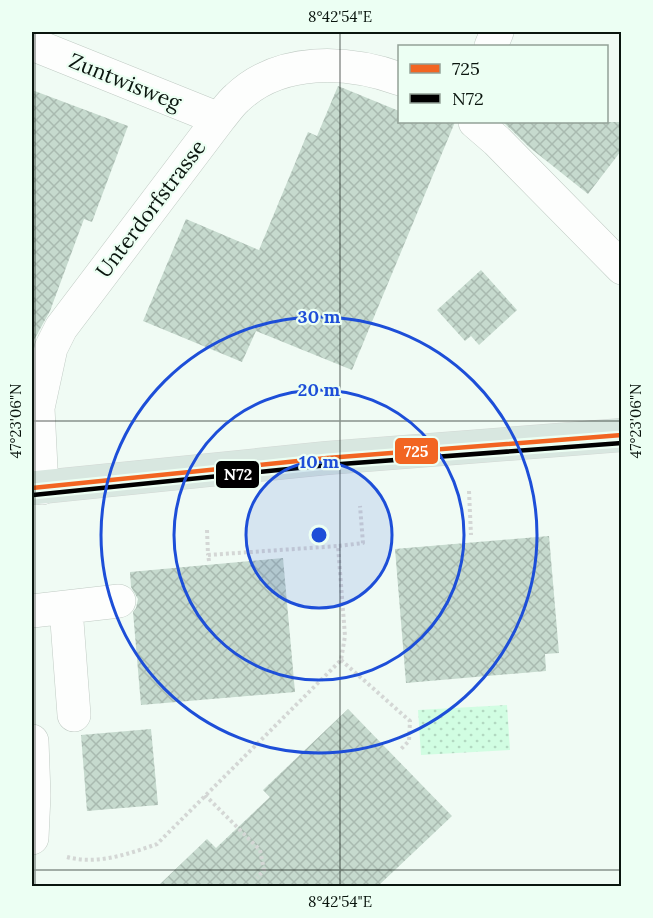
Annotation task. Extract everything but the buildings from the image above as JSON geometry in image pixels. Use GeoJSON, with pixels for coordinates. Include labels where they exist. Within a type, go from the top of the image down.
{"type":"FeatureCollection","features":[{"type":"Feature","properties":{"kind":"main road"},"geometry":{"type":"LineString","coordinates":[[37,488],[327,458],[621,435]]}},
{"type":"Feature","properties":{"kind":"street","name":"Zuntwisweg"},"geometry":{"type":"LineString","coordinates":[[32,44],[219,119]]}},
{"type":"Feature","properties":{"kind":"street","name":"Unterdorfstrasse"},"geometry":{"type":"LineString","coordinates":[[37,488],[38,408],[51,348],[61,328],[237,97],[262,80],[288,71],[320,65],[381,72],[398,79]]}},
{"type":"Feature","properties":{"kind":"street"},"geometry":{"type":"LineString","coordinates":[[475,123],[497,141],[621,268]]}},
{"type":"Feature","properties":{"kind":"street"},"geometry":{"type":"LineString","coordinates":[[32,611],[119,602]]}},
{"type":"Feature","properties":{"kind":"street"},"geometry":{"type":"LineString","coordinates":[[66,608],[74,715]]}},
{"type":"Feature","properties":{"kind":"street"},"geometry":{"type":"LineString","coordinates":[[32,741],[34,795],[32,838]]}},
{"type":"Feature","properties":{"kind":"path"},"geometry":{"type":"LineString","coordinates":[[469,491],[471,535]]}},
{"type":"Feature","properties":{"kind":"path"},"geometry":{"type":"LineString","coordinates":[[208,555],[363,543],[360,506]]}},
{"type":"Feature","properties":{"kind":"path"},"geometry":{"type":"LineString","coordinates":[[207,530],[209,561]]}},
{"type":"Feature","properties":{"kind":"path"},"geometry":{"type":"LineString","coordinates":[[60,855],[78,860],[119,857],[157,844],[341,660],[345,636],[338,546]]}},
{"type":"Feature","properties":{"kind":"path"},"geometry":{"type":"LineString","coordinates":[[341,660],[410,721],[409,741],[401,748]]}},
{"type":"Feature","properties":{"kind":"path"},"geometry":{"type":"LineString","coordinates":[[206,795],[260,849],[264,870],[257,878]]}},
{"type":"Feature","properties":{"kind":"green space"},"geometry":{"type":"Polygon","coordinates":[[[507,705],[510,750],[421,755],[418,710],[507,705]]]}},
{"type":"Feature","properties":{"kind":"transit line","name":"725"},"geometry":{"type":"LineString","coordinates":[[32,488],[327,458],[622,435]]}},
{"type":"Feature","properties":{"kind":"transit line","name":"N72"},"geometry":{"type":"LineString","coordinates":[[33,495],[328,465],[622,443]]}}]}
